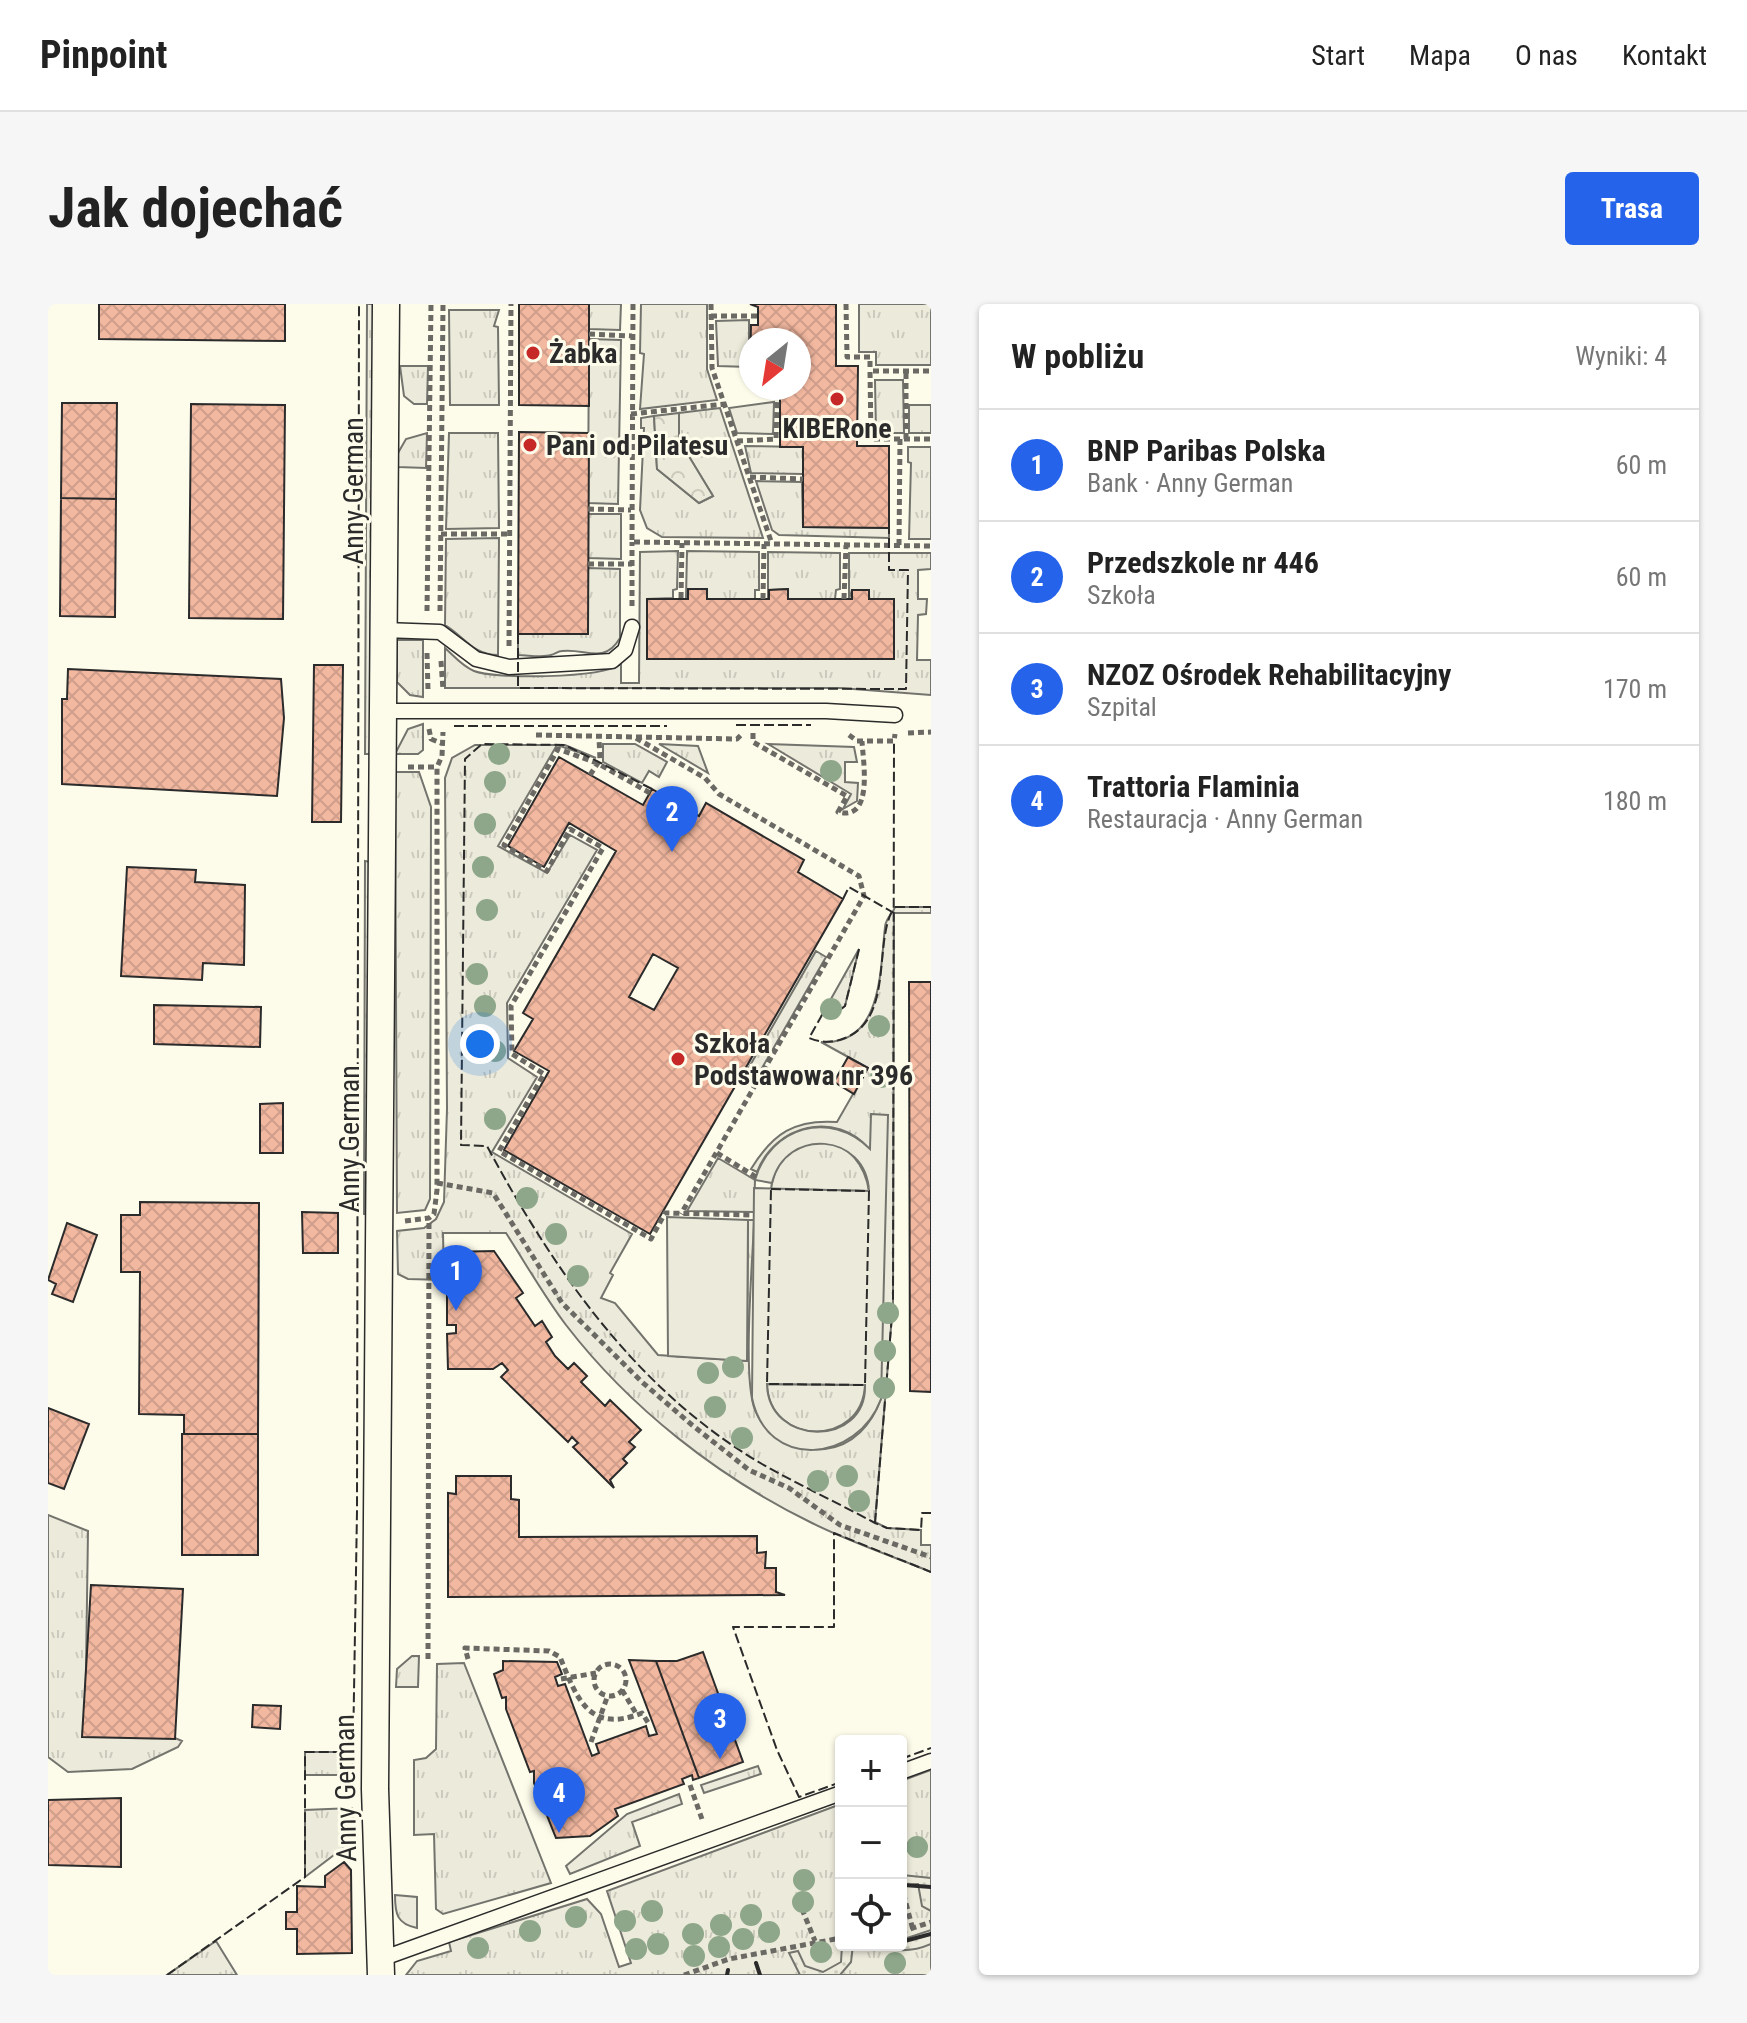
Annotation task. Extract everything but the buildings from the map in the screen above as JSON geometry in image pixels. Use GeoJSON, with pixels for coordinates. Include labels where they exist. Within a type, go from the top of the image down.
{"type":"FeatureCollection","features":[{"type":"Feature","properties":{"kind":"street","name":"Anny German"},"geometry":{"type":"LineString","coordinates":[[381,1967],[375,1773],[386,304]]}},
{"type":"Feature","properties":{"kind":"lane"},"geometry":{"type":"LineString","coordinates":[[384,630],[433,631],[476,659],[509,667],[612,661],[625,650],[632,627]]}},
{"type":"Feature","properties":{"kind":"lane"},"geometry":{"type":"LineString","coordinates":[[383,711],[826,711],[895,715]]}},
{"type":"Feature","properties":{"kind":"lane"},"geometry":{"type":"LineString","coordinates":[[907,1770],[931,1761]]}},
{"type":"Feature","properties":{"kind":"lane"},"geometry":{"type":"LineString","coordinates":[[381,1967],[835,1795]]}},
{"type":"Feature","properties":{"kind":"path"},"geometry":{"type":"LineString","coordinates":[[431,304],[435,711],[431,739],[443,744]]}},
{"type":"Feature","properties":{"kind":"path"},"geometry":{"type":"LineString","coordinates":[[428,1659],[429,1218],[435,1207],[437,1183],[437,767],[443,744],[443,733],[435,711],[433,631],[441,534],[443,304]]}},
{"type":"Feature","properties":{"kind":"path"},"geometry":{"type":"LineString","coordinates":[[509,667],[511,304]]}},
{"type":"Feature","properties":{"kind":"path"},"geometry":{"type":"LineString","coordinates":[[632,627],[633,304]]}},
{"type":"Feature","properties":{"kind":"path"},"geometry":{"type":"LineString","coordinates":[[711,304],[712,368],[772,544]]}},
{"type":"Feature","properties":{"kind":"path"},"geometry":{"type":"LineString","coordinates":[[846,304],[847,357],[870,357],[871,439],[931,439]]}},
{"type":"Feature","properties":{"kind":"path"},"geometry":{"type":"LineString","coordinates":[[711,316],[758,316]]}},
{"type":"Feature","properties":{"kind":"path"},"geometry":{"type":"LineString","coordinates":[[589,334],[632,336]]}},
{"type":"Feature","properties":{"kind":"path"},"geometry":{"type":"LineString","coordinates":[[870,371],[931,371]]}},
{"type":"Feature","properties":{"kind":"path"},"geometry":{"type":"LineString","coordinates":[[899,545],[906,371]]}},
{"type":"Feature","properties":{"kind":"path"},"geometry":{"type":"LineString","coordinates":[[737,441],[776,439],[777,401]]}},
{"type":"Feature","properties":{"kind":"path"},"geometry":{"type":"LineString","coordinates":[[631,414],[725,404]]}},
{"type":"Feature","properties":{"kind":"path"},"geometry":{"type":"LineString","coordinates":[[750,477],[803,479]]}},
{"type":"Feature","properties":{"kind":"path"},"geometry":{"type":"LineString","coordinates":[[588,509],[631,510]]}},
{"type":"Feature","properties":{"kind":"path"},"geometry":{"type":"LineString","coordinates":[[441,534],[508,534]]}},
{"type":"Feature","properties":{"kind":"path"},"geometry":{"type":"LineString","coordinates":[[632,542],[931,546]]}},
{"type":"Feature","properties":{"kind":"path"},"geometry":{"type":"LineString","coordinates":[[681,598],[682,543]]}},
{"type":"Feature","properties":{"kind":"path"},"geometry":{"type":"LineString","coordinates":[[763,599],[764,544]]}},
{"type":"Feature","properties":{"kind":"path"},"geometry":{"type":"LineString","coordinates":[[844,599],[846,545]]}},
{"type":"Feature","properties":{"kind":"path"},"geometry":{"type":"LineString","coordinates":[[588,564],[632,564]]}},
{"type":"Feature","properties":{"kind":"path"},"geometry":{"type":"LineString","coordinates":[[521,735],[737,739],[742,732],[767,733]]}},
{"type":"Feature","properties":{"kind":"path"},"geometry":{"type":"LineString","coordinates":[[837,734],[862,741],[894,741],[895,734],[931,732]]}},
{"type":"Feature","properties":{"kind":"path"},"geometry":{"type":"LineString","coordinates":[[443,733],[458,734]]}},
{"type":"Feature","properties":{"kind":"path"},"geometry":{"type":"LineString","coordinates":[[753,733],[753,742],[847,796],[840,814],[855,810],[863,800],[862,741]]}},
{"type":"Feature","properties":{"kind":"path"},"geometry":{"type":"LineString","coordinates":[[590,775],[597,763],[599,737]]}},
{"type":"Feature","properties":{"kind":"path"},"geometry":{"type":"LineString","coordinates":[[636,738],[705,778],[719,794],[859,876],[864,896],[681,1214]]}},
{"type":"Feature","properties":{"kind":"path"},"geometry":{"type":"LineString","coordinates":[[650,793],[597,763],[558,749],[504,845],[547,871],[570,829],[603,848],[511,1006],[512,1054],[544,1074],[499,1151],[651,1239],[665,1213],[754,1215]]}},
{"type":"Feature","properties":{"kind":"path"},"geometry":{"type":"LineString","coordinates":[[742,1074],[758,1083]]}},
{"type":"Feature","properties":{"kind":"path"},"geometry":{"type":"LineString","coordinates":[[717,1153],[756,1177]]}},
{"type":"Feature","properties":{"kind":"path"},"geometry":{"type":"LineString","coordinates":[[437,1183],[493,1193],[562,1303],[642,1382],[749,1470],[789,1488],[840,1525],[931,1557]]}},
{"type":"Feature","properties":{"kind":"path"},"geometry":{"type":"LineString","coordinates":[[404,1221],[429,1218]]}},
{"type":"Feature","properties":{"kind":"path"},"geometry":{"type":"LineString","coordinates":[[468,1659],[465,1648],[549,1651],[560,1657],[582,1705],[601,1717],[621,1720],[642,1713],[649,1724]]}},
{"type":"Feature","properties":{"kind":"path"},"geometry":{"type":"LineString","coordinates":[[561,1679],[596,1673],[608,1664],[619,1666],[625,1675],[622,1690],[637,1715]]}},
{"type":"Feature","properties":{"kind":"path"},"geometry":{"type":"LineString","coordinates":[[596,1673],[596,1688],[608,1695],[622,1690]]}},
{"type":"Feature","properties":{"kind":"path"},"geometry":{"type":"LineString","coordinates":[[591,1742],[608,1695]]}},
{"type":"Feature","properties":{"kind":"path"},"geometry":{"type":"LineString","coordinates":[[690,1785],[696,1800]]}},
{"type":"Feature","properties":{"kind":"path"},"geometry":{"type":"LineString","coordinates":[[907,1907],[913,1930]]}},
{"type":"Feature","properties":{"kind":"path"},"geometry":{"type":"LineString","coordinates":[[802,1909],[815,1941]]}},
{"type":"Feature","properties":{"kind":"path"},"geometry":{"type":"LineString","coordinates":[[907,1931],[931,1922]]}},
{"type":"Feature","properties":{"kind":"path"},"geometry":{"type":"LineString","coordinates":[[684,1975],[729,1959],[835,1939]]}},
{"type":"Feature","properties":{"kind":"green space"},"geometry":{"type":"Polygon","coordinates":[[[367,304],[375,304],[372,754],[365,754],[367,304]]]}},
{"type":"Feature","properties":{"kind":"green space"},"geometry":{"type":"Polygon","coordinates":[[[589,304],[621,304],[620,330],[589,329],[589,304]]]}},
{"type":"Feature","properties":{"kind":"green space"},"geometry":{"type":"Polygon","coordinates":[[[641,304],[707,304],[707,369],[717,400],[640,409],[644,354],[640,353],[641,304]]]}},
{"type":"Feature","properties":{"kind":"green space"},"geometry":{"type":"Polygon","coordinates":[[[859,304],[931,304],[931,365],[876,365],[876,352],[859,352],[859,304]]]}},
{"type":"Feature","properties":{"kind":"green space"},"geometry":{"type":"Polygon","coordinates":[[[449,310],[499,310],[494,326],[498,327],[499,405],[450,405],[449,310]]]}},
{"type":"Feature","properties":{"kind":"green space"},"geometry":{"type":"Polygon","coordinates":[[[749,320],[749,328],[739,328],[739,367],[718,366],[716,321],[749,320]]]}},
{"type":"Feature","properties":{"kind":"green space"},"geometry":{"type":"Polygon","coordinates":[[[589,339],[621,340],[618,504],[588,503],[589,339]]]}},
{"type":"Feature","properties":{"kind":"green space"},"geometry":{"type":"Polygon","coordinates":[[[400,366],[428,366],[427,404],[414,404],[404,396],[400,366]]]}},
{"type":"Feature","properties":{"kind":"green space"},"geometry":{"type":"Polygon","coordinates":[[[875,380],[903,380],[904,433],[876,433],[875,380]]]}},
{"type":"Feature","properties":{"kind":"green space"},"geometry":{"type":"Polygon","coordinates":[[[774,402],[773,434],[737,433],[729,408],[774,402]]]}},
{"type":"Feature","properties":{"kind":"green space"},"geometry":{"type":"Polygon","coordinates":[[[909,405],[931,405],[931,433],[909,433],[909,405]]]}},
{"type":"Feature","properties":{"kind":"green space"},"geometry":{"type":"Polygon","coordinates":[[[720,408],[763,538],[662,537],[647,528],[640,510],[644,428],[641,428],[641,418],[654,416],[657,469],[699,503],[713,496],[679,440],[679,413],[720,408]]]}},
{"type":"Feature","properties":{"kind":"green space"},"geometry":{"type":"Polygon","coordinates":[[[679,413],[679,440],[713,496],[699,503],[657,469],[654,416],[679,413]]]}},
{"type":"Feature","properties":{"kind":"green space"},"geometry":{"type":"Polygon","coordinates":[[[427,433],[426,468],[398,467],[398,453],[406,439],[427,433]]]}},
{"type":"Feature","properties":{"kind":"green space"},"geometry":{"type":"Polygon","coordinates":[[[449,433],[498,433],[499,528],[446,529],[449,433]]]}},
{"type":"Feature","properties":{"kind":"green space"},"geometry":{"type":"Polygon","coordinates":[[[745,446],[803,447],[803,474],[751,473],[745,446]]]}},
{"type":"Feature","properties":{"kind":"green space"},"geometry":{"type":"Polygon","coordinates":[[[908,447],[931,447],[931,539],[909,539],[911,463],[908,462],[908,447]]]}},
{"type":"Feature","properties":{"kind":"green space"},"geometry":{"type":"Polygon","coordinates":[[[756,481],[802,482],[803,527],[889,528],[889,538],[779,535],[772,530],[756,481]]]}},
{"type":"Feature","properties":{"kind":"green space"},"geometry":{"type":"Polygon","coordinates":[[[588,514],[621,514],[621,559],[588,558],[588,514]]]}},
{"type":"Feature","properties":{"kind":"green space"},"geometry":{"type":"Polygon","coordinates":[[[499,538],[498,655],[476,649],[445,625],[446,539],[499,538]]]}},
{"type":"Feature","properties":{"kind":"green space"},"geometry":{"type":"Polygon","coordinates":[[[678,551],[677,589],[673,590],[673,598],[647,599],[647,659],[894,659],[894,600],[869,599],[868,590],[852,590],[849,599],[849,553],[931,553],[931,569],[918,570],[918,599],[927,599],[926,614],[918,615],[917,660],[931,660],[931,695],[840,688],[445,688],[445,648],[466,666],[485,674],[570,675],[592,673],[621,664],[621,683],[639,683],[640,552],[678,551]]]}},
{"type":"Feature","properties":{"kind":"green space"},"geometry":{"type":"Polygon","coordinates":[[[687,551],[759,552],[759,590],[755,590],[755,599],[707,599],[706,589],[689,589],[686,598],[687,551]]]}},
{"type":"Feature","properties":{"kind":"green space"},"geometry":{"type":"Polygon","coordinates":[[[768,552],[840,553],[840,589],[836,590],[835,599],[788,599],[787,589],[770,590],[768,599],[768,552]]]}},
{"type":"Feature","properties":{"kind":"green space"},"geometry":{"type":"Polygon","coordinates":[[[588,568],[620,569],[620,638],[614,646],[608,651],[594,654],[561,651],[543,656],[518,655],[518,634],[587,634],[588,568]]]}},
{"type":"Feature","properties":{"kind":"green space"},"geometry":{"type":"Polygon","coordinates":[[[397,640],[423,640],[423,697],[410,695],[397,682],[397,640]]]}},
{"type":"Feature","properties":{"kind":"green space"},"geometry":{"type":"Polygon","coordinates":[[[423,724],[423,750],[418,754],[395,754],[408,729],[423,724]]]}},
{"type":"Feature","properties":{"kind":"green space"},"geometry":{"type":"Polygon","coordinates":[[[603,744],[635,744],[667,762],[659,777],[649,771],[642,783],[603,762],[603,744]]]}},
{"type":"Feature","properties":{"kind":"green space"},"geometry":{"type":"Polygon","coordinates":[[[659,744],[698,746],[708,773],[659,744]]]}},
{"type":"Feature","properties":{"kind":"green space"},"geometry":{"type":"Polygon","coordinates":[[[768,744],[854,747],[857,762],[845,762],[845,782],[858,783],[857,801],[843,809],[851,794],[768,744]]]}},
{"type":"Feature","properties":{"kind":"green space"},"geometry":{"type":"Polygon","coordinates":[[[475,745],[557,745],[498,846],[547,873],[570,835],[597,850],[507,1003],[508,1058],[537,1077],[492,1152],[632,1234],[610,1273],[613,1275],[601,1298],[615,1303],[658,1355],[747,1361],[748,1220],[754,1220],[749,1346],[751,1394],[755,1410],[767,1428],[783,1441],[803,1448],[835,1447],[853,1438],[867,1425],[881,1399],[870,1150],[856,1137],[841,1130],[808,1128],[777,1143],[757,1172],[751,1169],[768,1146],[786,1131],[809,1123],[837,1122],[868,1068],[821,1042],[841,1040],[856,1032],[867,1018],[879,983],[886,924],[895,907],[931,907],[931,913],[894,913],[893,1303],[875,1522],[887,1528],[921,1530],[921,1545],[931,1545],[931,1572],[841,1536],[777,1505],[678,1438],[647,1412],[591,1355],[558,1314],[506,1233],[443,1233],[444,1280],[408,1279],[398,1274],[397,1231],[424,1228],[436,1219],[444,1202],[447,1109],[445,778],[452,758],[475,745]]]}},
{"type":"Feature","properties":{"kind":"green space"},"geometry":{"type":"Polygon","coordinates":[[[557,745],[565,745],[596,758],[557,745]]]}},
{"type":"Feature","properties":{"kind":"green space"},"geometry":{"type":"Polygon","coordinates":[[[395,772],[419,772],[431,807],[430,1199],[425,1210],[397,1213],[395,772]]]}},
{"type":"Feature","properties":{"kind":"green space"},"geometry":{"type":"Polygon","coordinates":[[[365,861],[371,862],[370,1214],[364,1214],[365,861]]]}},
{"type":"Feature","properties":{"kind":"green space"},"geometry":{"type":"Polygon","coordinates":[[[859,949],[845,1006],[832,1016],[822,1015],[859,949]]]}},
{"type":"Feature","properties":{"kind":"green space"},"geometry":{"type":"Polygon","coordinates":[[[816,951],[826,957],[758,1075],[748,1069],[816,951]]]}},
{"type":"Feature","properties":{"kind":"green space"},"geometry":{"type":"Polygon","coordinates":[[[871,1114],[888,1115],[881,1399],[869,1420],[853,1436],[834,1446],[813,1450],[793,1447],[775,1438],[761,1422],[752,1398],[754,1188],[869,1191],[865,1172],[855,1157],[841,1148],[825,1144],[808,1145],[793,1152],[780,1165],[772,1183],[755,1180],[774,1147],[787,1136],[803,1130],[820,1127],[837,1130],[854,1137],[870,1149],[871,1114]],[[767,1384],[772,1405],[783,1420],[799,1429],[817,1432],[835,1429],[851,1420],[861,1406],[865,1385],[767,1384]]]}},
{"type":"Feature","properties":{"kind":"green space"},"geometry":{"type":"Polygon","coordinates":[[[822,1142],[841,1147],[854,1158],[864,1173],[869,1191],[771,1189],[776,1170],[787,1155],[803,1146],[822,1142]]]}},
{"type":"Feature","properties":{"kind":"green space"},"geometry":{"type":"Polygon","coordinates":[[[718,1158],[755,1180],[754,1212],[687,1211],[718,1158]]]}},
{"type":"Feature","properties":{"kind":"green space"},"geometry":{"type":"Polygon","coordinates":[[[667,1217],[748,1220],[747,1361],[668,1356],[667,1217]]]}},
{"type":"Feature","properties":{"kind":"green space"},"geometry":{"type":"Polygon","coordinates":[[[767,1384],[865,1385],[860,1406],[849,1420],[833,1429],[816,1431],[798,1428],[783,1419],[772,1404],[767,1384]]]}},
{"type":"Feature","properties":{"kind":"green space"},"geometry":{"type":"Polygon","coordinates":[[[48,1515],[88,1531],[85,1736],[175,1738],[182,1741],[178,1747],[132,1769],[68,1772],[48,1757],[48,1515]]]}},
{"type":"Feature","properties":{"kind":"green space"},"geometry":{"type":"Polygon","coordinates":[[[412,1656],[419,1656],[418,1687],[396,1687],[397,1669],[412,1656]]]}},
{"type":"Feature","properties":{"kind":"green space"},"geometry":{"type":"Polygon","coordinates":[[[464,1663],[551,1883],[443,1914],[436,1909],[434,1834],[414,1835],[414,1760],[426,1758],[436,1749],[437,1664],[464,1663]]]}},
{"type":"Feature","properties":{"kind":"green space"},"geometry":{"type":"Polygon","coordinates":[[[305,1752],[353,1752],[352,1775],[305,1775],[305,1752]]]}},
{"type":"Feature","properties":{"kind":"green space"},"geometry":{"type":"Polygon","coordinates":[[[758,1766],[761,1774],[704,1793],[701,1785],[758,1766]]]}},
{"type":"Feature","properties":{"kind":"green space"},"geometry":{"type":"Polygon","coordinates":[[[931,1770],[931,1975],[406,1975],[417,1961],[451,1951],[449,1942],[587,1899],[601,1914],[619,1967],[631,1963],[607,1891],[835,1806],[835,1951],[907,1951],[907,1779],[931,1770]]]}},
{"type":"Feature","properties":{"kind":"green space"},"geometry":{"type":"Polygon","coordinates":[[[679,1794],[682,1804],[632,1822],[640,1846],[570,1874],[566,1866],[627,1814],[679,1794]]]}},
{"type":"Feature","properties":{"kind":"green space"},"geometry":{"type":"Polygon","coordinates":[[[352,1808],[355,1839],[305,1877],[305,1810],[352,1808]]]}},
{"type":"Feature","properties":{"kind":"green space"},"geometry":{"type":"Polygon","coordinates":[[[907,1876],[931,1878],[931,1911],[922,1906],[918,1884],[907,1885],[907,1876]]]}},
{"type":"Feature","properties":{"kind":"green space"},"geometry":{"type":"Polygon","coordinates":[[[395,1895],[417,1897],[417,1928],[405,1924],[398,1917],[395,1895]]]}},
{"type":"Feature","properties":{"kind":"green space"},"geometry":{"type":"Polygon","coordinates":[[[931,1930],[931,1944],[918,1949],[907,1950],[907,1938],[931,1930]]]}},
{"type":"Feature","properties":{"kind":"green space"},"geometry":{"type":"Polygon","coordinates":[[[216,1941],[237,1975],[167,1975],[216,1941]]]}},
{"type":"Feature","properties":{"kind":"green space"},"geometry":{"type":"Polygon","coordinates":[[[798,1951],[805,1966],[823,1972],[841,1962],[842,1951],[852,1951],[851,1962],[840,1975],[800,1975],[789,1953],[798,1951]]]}},
{"type":"Feature","properties":{"kind":"fence"},"geometry":{"type":"LineString","coordinates":[[167,1975],[305,1877],[305,1752],[353,1752],[357,1511],[359,304]]}},
{"type":"Feature","properties":{"kind":"fence"},"geometry":{"type":"LineString","coordinates":[[518,634],[518,688],[906,689],[908,570],[889,570],[889,528]]}},
{"type":"Feature","properties":{"kind":"fence"},"geometry":{"type":"LineString","coordinates":[[736,725],[811,725]]}},
{"type":"Feature","properties":{"kind":"fence"},"geometry":{"type":"LineString","coordinates":[[454,726],[667,726]]}},
{"type":"Feature","properties":{"kind":"fence"},"geometry":{"type":"LineString","coordinates":[[875,1523],[893,1303],[894,742]]}},
{"type":"Feature","properties":{"kind":"fence"},"geometry":{"type":"LineString","coordinates":[[652,789],[565,745],[482,744],[465,759],[461,1145],[487,1146],[541,1238],[603,1324],[638,1364],[717,1435],[776,1472],[887,1528],[921,1530],[922,1513],[931,1513]]}},
{"type":"Feature","properties":{"kind":"fence"},"geometry":{"type":"LineString","coordinates":[[843,899],[849,887],[894,913]]}},
{"type":"Feature","properties":{"kind":"fence"},"geometry":{"type":"LineString","coordinates":[[895,907],[931,907]]}},
{"type":"Feature","properties":{"kind":"fence"},"geometry":{"type":"LineString","coordinates":[[859,949],[845,1006],[832,1016],[822,1015],[809,1038],[827,1042],[845,1038],[860,1029],[870,1015],[880,981],[884,943],[892,911]]}},
{"type":"Feature","properties":{"kind":"fence"},"geometry":{"type":"LineString","coordinates":[[771,1189],[869,1191],[865,1385],[767,1384],[771,1189]]}},
{"type":"Feature","properties":{"kind":"fence"},"geometry":{"type":"LineString","coordinates":[[835,1784],[799,1797],[777,1750],[733,1627],[834,1627],[834,1533],[931,1572]]}},
{"type":"Feature","properties":{"kind":"fence"},"geometry":{"type":"LineString","coordinates":[[907,1757],[931,1748]]}},
{"type":"Feature","properties":{"kind":"wall"},"geometry":{"type":"LineString","coordinates":[[907,1885],[931,1887]]}},
{"type":"Feature","properties":{"kind":"wall"},"geometry":{"type":"LineString","coordinates":[[907,1940],[931,1934]]}},
{"type":"Feature","properties":{"kind":"wall"},"geometry":{"type":"LineString","coordinates":[[756,1963],[760,1975]]}},
{"type":"Feature","properties":{"kind":"wall"},"geometry":{"type":"LineString","coordinates":[[727,1975],[728,1970]]}},
{"type":"Feature","properties":{"kind":"place","name":"Żabka"},"geometry":{"type":"Point","coordinates":[533,353]}},
{"type":"Feature","properties":{"kind":"place","name":"KIBERone"},"geometry":{"type":"Point","coordinates":[837,399]}},
{"type":"Feature","properties":{"kind":"place","name":"Pani od Pilatesu"},"geometry":{"type":"Point","coordinates":[530,445]}},
{"type":"Feature","properties":{"kind":"place","name":"Przedszkole nr 446"},"geometry":{"type":"Point","coordinates":[672,852]}},
{"type":"Feature","properties":{"kind":"place","name":"Szkoła Podstawowa nr 396"},"geometry":{"type":"Point","coordinates":[678,1059]}},
{"type":"Feature","properties":{"kind":"place","name":"BNP Paribas Polska"},"geometry":{"type":"Point","coordinates":[456,1311]}},
{"type":"Feature","properties":{"kind":"place","name":"NZOZ Ośrodek Rehabilitacyjny"},"geometry":{"type":"Point","coordinates":[720,1759]}},
{"type":"Feature","properties":{"kind":"place","name":"Trattoria Flaminia"},"geometry":{"type":"Point","coordinates":[559,1833]}}]}
